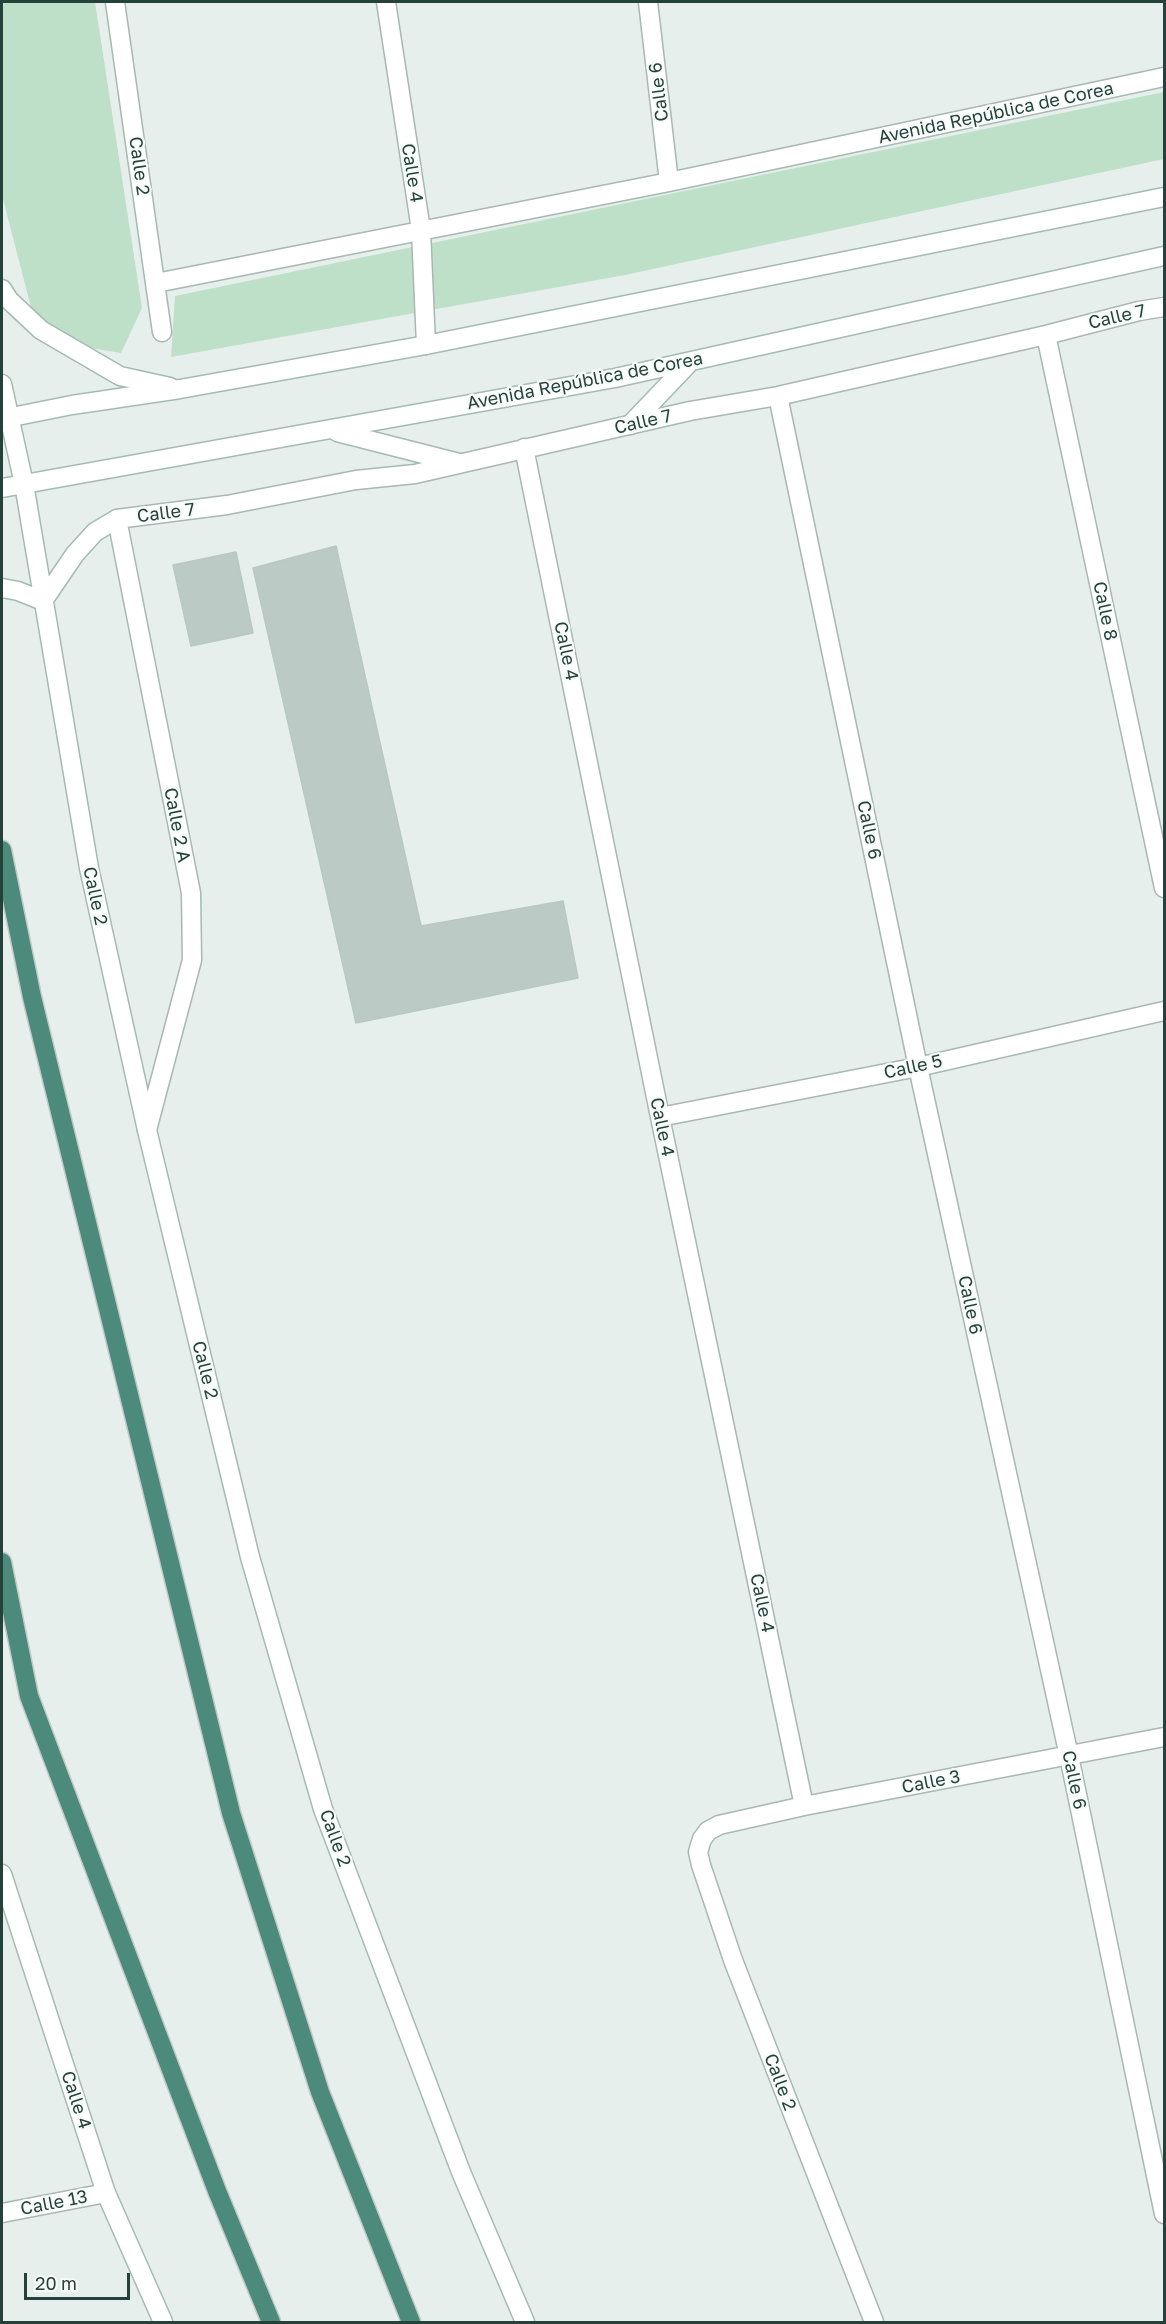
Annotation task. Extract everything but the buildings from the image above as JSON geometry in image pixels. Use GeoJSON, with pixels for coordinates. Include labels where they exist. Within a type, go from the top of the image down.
{"type":"FeatureCollection","features":[{"type":"Feature","properties":{"kind":"highway"},"geometry":{"type":"LineString","coordinates":[[2,850],[32,997],[231,1813],[320,2092],[411,2322]]}},
{"type":"Feature","properties":{"kind":"highway"},"geometry":{"type":"LineString","coordinates":[[2,1562],[29,1696],[217,2191],[271,2322]]}},
{"type":"Feature","properties":{"kind":"street","name":"Calle 2"},"geometry":{"type":"LineString","coordinates":[[115,2],[162,332]]}},
{"type":"Feature","properties":{"kind":"street","name":"Calle 4"},"geometry":{"type":"LineString","coordinates":[[386,2],[421,230],[426,345]]}},
{"type":"Feature","properties":{"kind":"street","name":"Calle 6"},"geometry":{"type":"LineString","coordinates":[[648,2],[669,182]]}},
{"type":"Feature","properties":{"kind":"street","name":"Avenida República de Corea"},"geometry":{"type":"LineString","coordinates":[[156,283],[669,182],[1164,77]]}},
{"type":"Feature","properties":{"kind":"street"},"geometry":{"type":"LineString","coordinates":[[5,418],[426,345],[1164,197]]}},
{"type":"Feature","properties":{"kind":"street","name":"Avenida República de Corea"},"geometry":{"type":"LineString","coordinates":[[2,488],[615,378],[1162,258]]}},
{"type":"Feature","properties":{"kind":"street"},"geometry":{"type":"LineString","coordinates":[[2,289],[9,300],[40,330],[120,376],[180,389]]}},
{"type":"Feature","properties":{"kind":"street","name":"Calle 7"},"geometry":{"type":"LineString","coordinates":[[117,519],[227,505],[356,480],[415,474],[690,411],[778,396],[1164,307]]}},
{"type":"Feature","properties":{"kind":"street","name":"Calle 8"},"geometry":{"type":"LineString","coordinates":[[1047,334],[1164,888]]}},
{"type":"Feature","properties":{"kind":"street"},"geometry":{"type":"LineString","coordinates":[[630,425],[691,361]]}},
{"type":"Feature","properties":{"kind":"street","name":"Calle 2"},"geometry":{"type":"LineString","coordinates":[[2,384],[5,418],[24,484],[89,868],[147,1130],[250,1557],[323,1809],[461,2172],[525,2322]]}},
{"type":"Feature","properties":{"kind":"street","name":"Calle 6"},"geometry":{"type":"LineString","coordinates":[[778,396],[918,1067],[1069,1756],[1164,2214]]}},
{"type":"Feature","properties":{"kind":"street"},"geometry":{"type":"LineString","coordinates":[[329,430],[459,463]]}},
{"type":"Feature","properties":{"kind":"street","name":"Calle 4"},"geometry":{"type":"LineString","coordinates":[[524,448],[660,1117],[804,1806]]}},
{"type":"Feature","properties":{"kind":"street"},"geometry":{"type":"LineString","coordinates":[[2,588],[18,591],[44,601],[75,554],[95,532],[117,519]]}},
{"type":"Feature","properties":{"kind":"street","name":"Calle 2 A"},"geometry":{"type":"LineString","coordinates":[[117,519],[191,894],[192,960],[147,1130]]}},
{"type":"Feature","properties":{"kind":"street","name":"Calle 5"},"geometry":{"type":"LineString","coordinates":[[660,1117],[918,1067],[1164,1011]]}},
{"type":"Feature","properties":{"kind":"street","name":"Calle 3"},"geometry":{"type":"LineString","coordinates":[[702,1839],[708,1831],[719,1825],[804,1806],[1164,1737]]}},
{"type":"Feature","properties":{"kind":"street","name":"Calle 2"},"geometry":{"type":"LineString","coordinates":[[702,1839],[698,1852],[701,1865],[733,1960],[874,2322]]}},
{"type":"Feature","properties":{"kind":"street","name":"Calle 4"},"geometry":{"type":"LineString","coordinates":[[2,1874],[106,2193],[163,2322]]}},
{"type":"Feature","properties":{"kind":"street","name":"Calle 13"},"geometry":{"type":"LineString","coordinates":[[2,2213],[106,2193]]}},
{"type":"Feature","properties":{"kind":"green space"},"geometry":{"type":"Polygon","coordinates":[[[2,2],[95,2],[142,308],[121,353],[72,345],[33,315],[2,195],[2,2]]]}},
{"type":"Feature","properties":{"kind":"green space"},"geometry":{"type":"Polygon","coordinates":[[[1164,92],[1164,159],[625,275],[171,357],[175,296],[1164,92]]]}}]}
